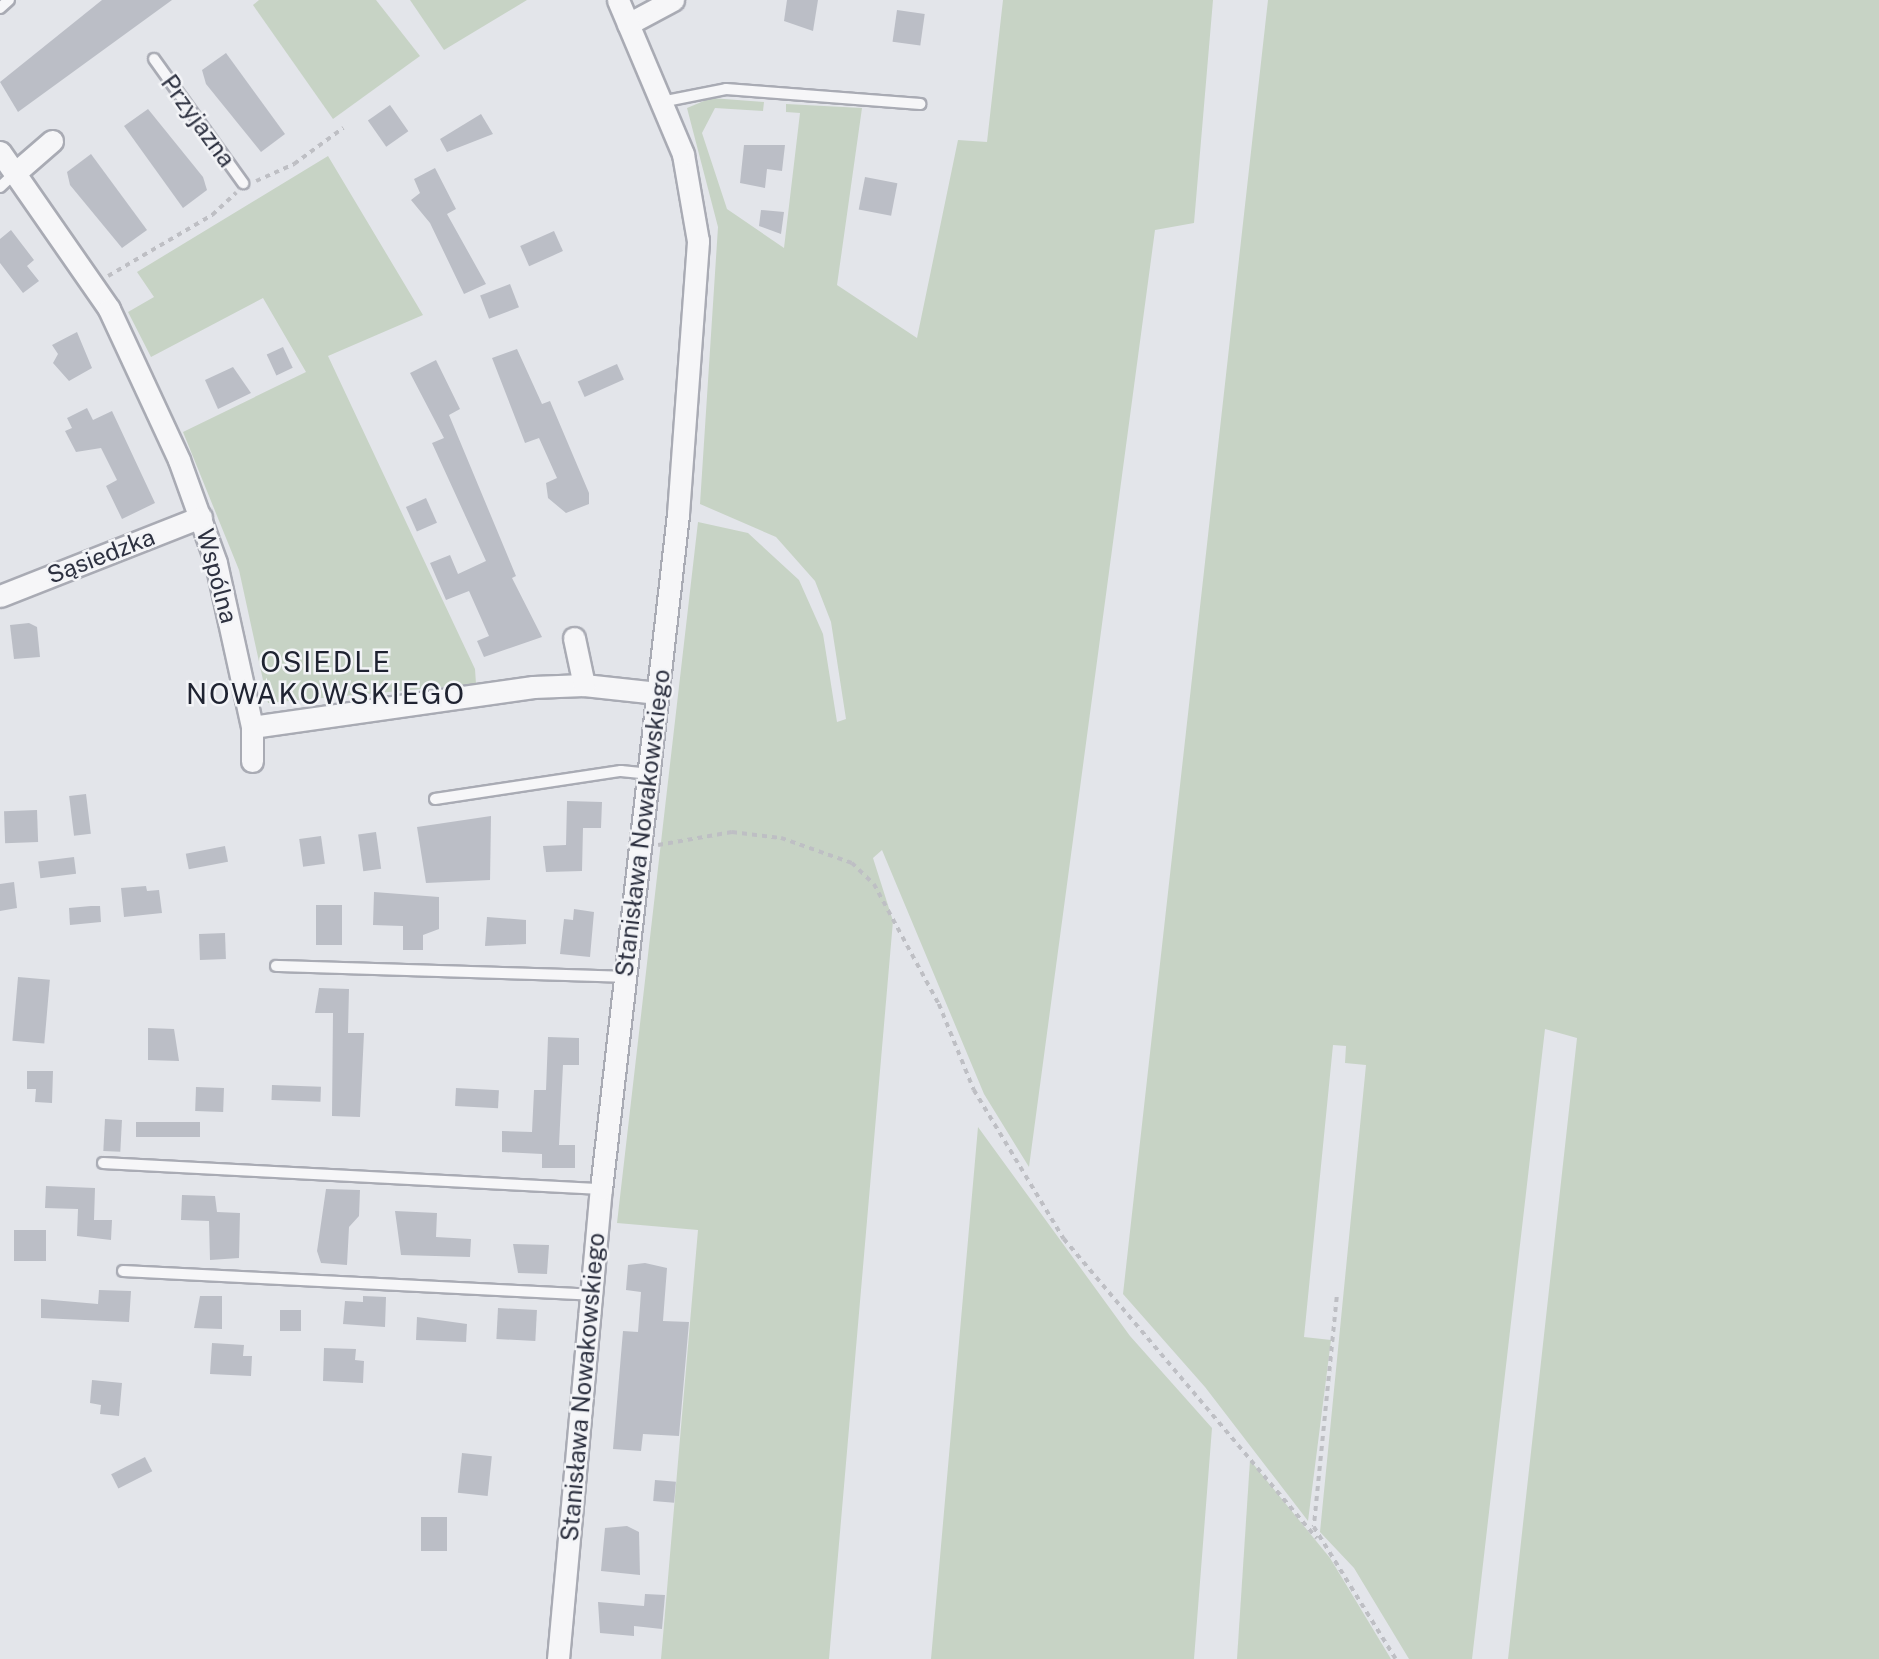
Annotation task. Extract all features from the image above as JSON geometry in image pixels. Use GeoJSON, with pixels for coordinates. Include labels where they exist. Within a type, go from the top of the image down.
{"type":"FeatureCollection","features":[{"type":"Feature","properties":{"kind":"street","name":"Stanisława Nowakowskiego"},"geometry":{"type":"LineString","coordinates":[[558,1659],[601,1189],[658,693],[698,241],[683,153],[618,0]]}},
{"type":"Feature","properties":{"kind":"street"},"geometry":{"type":"LineString","coordinates":[[628,24],[673,0]]}},
{"type":"Feature","properties":{"kind":"street"},"geometry":{"type":"LineString","coordinates":[[7,180],[52,141]]}},
{"type":"Feature","properties":{"kind":"street","name":"Wspólna"},"geometry":{"type":"LineString","coordinates":[[0,152],[7,180],[94,286],[139,369],[201,517],[252,727],[252,761]]}},
{"type":"Feature","properties":{"kind":"street","name":"Sąsiedzka"},"geometry":{"type":"LineString","coordinates":[[0,596],[201,517]]}},
{"type":"Feature","properties":{"kind":"street"},"geometry":{"type":"LineString","coordinates":[[574,638],[584,685]]}},
{"type":"Feature","properties":{"kind":"street"},"geometry":{"type":"LineString","coordinates":[[252,727],[584,685],[658,693]]}},
{"type":"Feature","properties":{"kind":"lane"},"geometry":{"type":"LineString","coordinates":[[0,8],[9,0]]}},
{"type":"Feature","properties":{"kind":"lane","name":"Przyjazna"},"geometry":{"type":"LineString","coordinates":[[154,59],[243,183]]}},
{"type":"Feature","properties":{"kind":"lane"},"geometry":{"type":"LineString","coordinates":[[661,102],[726,89],[920,104]]}},
{"type":"Feature","properties":{"kind":"lane"},"geometry":{"type":"LineString","coordinates":[[435,799],[621,771],[648,774]]}},
{"type":"Feature","properties":{"kind":"lane"},"geometry":{"type":"LineString","coordinates":[[276,966],[625,977]]}},
{"type":"Feature","properties":{"kind":"lane"},"geometry":{"type":"LineString","coordinates":[[103,1163],[601,1189]]}},
{"type":"Feature","properties":{"kind":"lane"},"geometry":{"type":"LineString","coordinates":[[123,1271],[591,1295]]}},
{"type":"Feature","properties":{"kind":"path"},"geometry":{"type":"LineString","coordinates":[[94,286],[212,215],[243,183],[294,164],[343,128]]}},
{"type":"Feature","properties":{"kind":"path"},"geometry":{"type":"LineString","coordinates":[[640,843],[732,832],[781,838],[852,863],[874,884],[939,1004],[974,1090],[1065,1239],[1317,1538],[1396,1659]]}},
{"type":"Feature","properties":{"kind":"path"},"geometry":{"type":"LineString","coordinates":[[1317,1538],[1312,1516],[1337,1297]]}},
{"type":"Feature","properties":{"kind":"green space"},"geometry":{"type":"Polygon","coordinates":[[[259,0],[376,0],[420,56],[333,119],[253,5],[259,0]]]}},
{"type":"Feature","properties":{"kind":"green space"},"geometry":{"type":"Polygon","coordinates":[[[410,0],[527,0],[444,50],[410,0]]]}},
{"type":"Feature","properties":{"kind":"green space"},"geometry":{"type":"Polygon","coordinates":[[[1003,0],[1213,0],[1194,223],[1155,230],[1029,1167],[984,1094],[882,850],[873,858],[893,921],[829,1659],[661,1659],[698,1230],[617,1223],[698,522],[748,533],[799,580],[823,634],[837,722],[846,719],[831,622],[815,581],[776,537],[700,504],[718,227],[687,108],[711,98],[764,102],[763,111],[715,108],[702,133],[727,209],[784,248],[800,113],[786,112],[786,104],[862,108],[837,285],[917,338],[958,140],[987,142],[1003,0]]]}},
{"type":"Feature","properties":{"kind":"green space"},"geometry":{"type":"Polygon","coordinates":[[[1268,0],[1879,0],[1879,1659],[1508,1659],[1577,1038],[1545,1029],[1472,1659],[1409,1659],[1354,1568],[1320,1532],[1366,1065],[1345,1063],[1346,1046],[1333,1045],[1304,1337],[1331,1340],[1308,1521],[1205,1387],[1123,1294],[1268,0]]]}},
{"type":"Feature","properties":{"kind":"green space"},"geometry":{"type":"Polygon","coordinates":[[[328,156],[423,315],[328,356],[475,669],[476,684],[268,703],[239,570],[183,432],[306,372],[263,298],[151,357],[128,312],[154,297],[137,272],[328,156]]]}},
{"type":"Feature","properties":{"kind":"green space"},"geometry":{"type":"Polygon","coordinates":[[[978,1127],[1130,1336],[1212,1428],[1194,1659],[931,1659],[978,1127]]]}},
{"type":"Feature","properties":{"kind":"green space"},"geometry":{"type":"Polygon","coordinates":[[[1250,1460],[1330,1558],[1391,1659],[1237,1659],[1250,1460]]]}},
{"type":"Feature","properties":{"kind":"building"},"geometry":{"type":"Polygon","coordinates":[[[102,0],[172,0],[18,112],[0,82],[102,0]]]}},
{"type":"Feature","properties":{"kind":"building"},"geometry":{"type":"Polygon","coordinates":[[[787,0],[818,0],[813,31],[784,21],[787,0]]]}},
{"type":"Feature","properties":{"kind":"building"},"geometry":{"type":"Polygon","coordinates":[[[897,10],[925,14],[920,46],[893,42],[897,10]]]}},
{"type":"Feature","properties":{"kind":"building"},"geometry":{"type":"Polygon","coordinates":[[[226,53],[285,134],[261,152],[206,84],[202,70],[226,53]]]}},
{"type":"Feature","properties":{"kind":"building"},"geometry":{"type":"Polygon","coordinates":[[[390,105],[408,131],[386,147],[368,120],[390,105]]]}},
{"type":"Feature","properties":{"kind":"building"},"geometry":{"type":"Polygon","coordinates":[[[148,109],[203,177],[207,190],[183,208],[124,126],[148,109]]]}},
{"type":"Feature","properties":{"kind":"building"},"geometry":{"type":"Polygon","coordinates":[[[481,114],[493,134],[447,152],[440,139],[481,114]]]}},
{"type":"Feature","properties":{"kind":"building"},"geometry":{"type":"Polygon","coordinates":[[[744,145],[785,145],[782,171],[767,169],[765,188],[740,183],[744,145]]]}},
{"type":"Feature","properties":{"kind":"building"},"geometry":{"type":"Polygon","coordinates":[[[91,154],[147,230],[122,248],[70,185],[67,172],[91,154]]]}},
{"type":"Feature","properties":{"kind":"building"},"geometry":{"type":"Polygon","coordinates":[[[435,168],[456,209],[447,214],[486,284],[464,294],[430,223],[411,200],[420,193],[414,179],[435,168]]]}},
{"type":"Feature","properties":{"kind":"building"},"geometry":{"type":"Polygon","coordinates":[[[865,177],[897,183],[891,216],[859,209],[865,177]]]}},
{"type":"Feature","properties":{"kind":"building"},"geometry":{"type":"Polygon","coordinates":[[[761,210],[784,212],[781,234],[759,226],[761,210]]]}},
{"type":"Feature","properties":{"kind":"building"},"geometry":{"type":"Polygon","coordinates":[[[11,230],[34,260],[27,266],[39,281],[23,293],[0,263],[0,239],[11,230]]]}},
{"type":"Feature","properties":{"kind":"building"},"geometry":{"type":"Polygon","coordinates":[[[554,231],[563,251],[529,266],[520,246],[554,231]]]}},
{"type":"Feature","properties":{"kind":"building"},"geometry":{"type":"Polygon","coordinates":[[[510,284],[519,307],[489,319],[480,295],[510,284]]]}},
{"type":"Feature","properties":{"kind":"building"},"geometry":{"type":"Polygon","coordinates":[[[77,332],[92,368],[69,381],[53,363],[58,354],[52,345],[77,332]]]}},
{"type":"Feature","properties":{"kind":"building"},"geometry":{"type":"Polygon","coordinates":[[[283,347],[293,368],[276,375],[267,355],[283,347]]]}},
{"type":"Feature","properties":{"kind":"building"},"geometry":{"type":"Polygon","coordinates":[[[517,349],[542,404],[550,401],[589,493],[589,504],[566,513],[548,498],[546,483],[557,478],[539,438],[525,443],[492,358],[517,349]]]}},
{"type":"Feature","properties":{"kind":"building"},"geometry":{"type":"Polygon","coordinates":[[[436,360],[460,409],[449,415],[516,576],[512,578],[542,637],[484,657],[477,641],[489,636],[469,591],[446,600],[430,563],[450,555],[458,574],[486,561],[432,443],[444,438],[410,373],[436,360]]]}},
{"type":"Feature","properties":{"kind":"building"},"geometry":{"type":"Polygon","coordinates":[[[617,364],[624,380],[585,397],[578,381],[617,364]]]}},
{"type":"Feature","properties":{"kind":"building"},"geometry":{"type":"Polygon","coordinates":[[[233,367],[251,393],[218,409],[205,380],[233,367]]]}},
{"type":"Feature","properties":{"kind":"building"},"geometry":{"type":"Polygon","coordinates":[[[87,408],[93,420],[112,411],[155,503],[122,519],[106,486],[117,480],[101,448],[76,452],[65,431],[72,428],[67,418],[87,408]]]}},
{"type":"Feature","properties":{"kind":"building"},"geometry":{"type":"Polygon","coordinates":[[[426,498],[437,523],[417,532],[406,507],[426,498]]]}},
{"type":"Feature","properties":{"kind":"building"},"geometry":{"type":"Polygon","coordinates":[[[29,623],[37,627],[40,657],[14,659],[10,625],[29,623]]]}},
{"type":"Feature","properties":{"kind":"building"},"geometry":{"type":"Polygon","coordinates":[[[86,794],[91,834],[74,836],[69,796],[86,794]]]}},
{"type":"Feature","properties":{"kind":"building"},"geometry":{"type":"Polygon","coordinates":[[[567,801],[602,802],[601,828],[583,828],[582,871],[546,872],[543,846],[566,845],[567,801]]]}},
{"type":"Feature","properties":{"kind":"building"},"geometry":{"type":"Polygon","coordinates":[[[37,810],[38,842],[5,843],[4,811],[37,810]]]}},
{"type":"Feature","properties":{"kind":"building"},"geometry":{"type":"Polygon","coordinates":[[[491,816],[490,880],[426,883],[417,827],[491,816]]]}},
{"type":"Feature","properties":{"kind":"building"},"geometry":{"type":"Polygon","coordinates":[[[376,832],[381,869],[363,871],[358,835],[376,832]]]}},
{"type":"Feature","properties":{"kind":"building"},"geometry":{"type":"Polygon","coordinates":[[[321,836],[325,864],[303,867],[299,839],[321,836]]]}},
{"type":"Feature","properties":{"kind":"building"},"geometry":{"type":"Polygon","coordinates":[[[225,846],[228,862],[189,869],[186,854],[225,846]]]}},
{"type":"Feature","properties":{"kind":"building"},"geometry":{"type":"Polygon","coordinates":[[[74,857],[76,874],[40,878],[38,861],[74,857]]]}},
{"type":"Feature","properties":{"kind":"building"},"geometry":{"type":"Polygon","coordinates":[[[14,882],[17,908],[0,911],[0,884],[14,882]]]}},
{"type":"Feature","properties":{"kind":"building"},"geometry":{"type":"Polygon","coordinates":[[[146,886],[147,891],[159,890],[162,913],[124,917],[121,888],[146,886]]]}},
{"type":"Feature","properties":{"kind":"building"},"geometry":{"type":"Polygon","coordinates":[[[374,892],[439,897],[439,929],[423,935],[423,950],[403,950],[403,926],[373,925],[374,892]]]}},
{"type":"Feature","properties":{"kind":"building"},"geometry":{"type":"Polygon","coordinates":[[[316,905],[342,905],[342,945],[316,945],[316,905]]]}},
{"type":"Feature","properties":{"kind":"building"},"geometry":{"type":"Polygon","coordinates":[[[100,906],[101,922],[70,925],[69,908],[100,906]]]}},
{"type":"Feature","properties":{"kind":"building"},"geometry":{"type":"Polygon","coordinates":[[[574,909],[594,912],[590,957],[560,954],[564,919],[573,920],[574,909]]]}},
{"type":"Feature","properties":{"kind":"building"},"geometry":{"type":"Polygon","coordinates":[[[487,917],[526,920],[526,944],[485,946],[487,917]]]}},
{"type":"Feature","properties":{"kind":"building"},"geometry":{"type":"Polygon","coordinates":[[[225,933],[226,959],[200,960],[199,934],[225,933]]]}},
{"type":"Feature","properties":{"kind":"building"},"geometry":{"type":"Polygon","coordinates":[[[18,977],[50,980],[44,1044],[12,1041],[18,977]]]}},
{"type":"Feature","properties":{"kind":"building"},"geometry":{"type":"Polygon","coordinates":[[[319,988],[349,989],[348,1033],[364,1033],[360,1117],[332,1116],[333,1013],[315,1013],[319,988]]]}},
{"type":"Feature","properties":{"kind":"building"},"geometry":{"type":"Polygon","coordinates":[[[148,1028],[174,1029],[179,1061],[148,1060],[148,1028]]]}},
{"type":"Feature","properties":{"kind":"building"},"geometry":{"type":"Polygon","coordinates":[[[548,1037],[579,1038],[579,1065],[563,1065],[559,1145],[575,1145],[575,1168],[542,1168],[542,1154],[502,1152],[502,1131],[532,1132],[534,1090],[546,1090],[548,1037]]]}},
{"type":"Feature","properties":{"kind":"building"},"geometry":{"type":"Polygon","coordinates":[[[27,1071],[53,1071],[52,1103],[35,1102],[36,1089],[27,1089],[27,1071]]]}},
{"type":"Feature","properties":{"kind":"building"},"geometry":{"type":"Polygon","coordinates":[[[272,1085],[321,1087],[320,1102],[271,1100],[272,1085]]]}},
{"type":"Feature","properties":{"kind":"building"},"geometry":{"type":"Polygon","coordinates":[[[196,1087],[224,1088],[223,1112],[195,1111],[196,1087]]]}},
{"type":"Feature","properties":{"kind":"building"},"geometry":{"type":"Polygon","coordinates":[[[456,1088],[499,1090],[498,1108],[455,1106],[456,1088]]]}},
{"type":"Feature","properties":{"kind":"building"},"geometry":{"type":"Polygon","coordinates":[[[105,1119],[122,1120],[120,1152],[103,1151],[105,1119]]]}},
{"type":"Feature","properties":{"kind":"building"},"geometry":{"type":"Polygon","coordinates":[[[136,1122],[200,1122],[200,1137],[136,1137],[136,1122]]]}},
{"type":"Feature","properties":{"kind":"building"},"geometry":{"type":"Polygon","coordinates":[[[46,1186],[95,1188],[94,1220],[112,1220],[111,1240],[77,1236],[78,1209],[45,1208],[46,1186]]]}},
{"type":"Feature","properties":{"kind":"building"},"geometry":{"type":"Polygon","coordinates":[[[326,1189],[360,1190],[359,1216],[349,1227],[347,1265],[321,1263],[317,1251],[326,1189]]]}},
{"type":"Feature","properties":{"kind":"building"},"geometry":{"type":"Polygon","coordinates":[[[182,1195],[215,1196],[217,1212],[240,1213],[239,1258],[210,1260],[209,1221],[181,1220],[182,1195]]]}},
{"type":"Feature","properties":{"kind":"building"},"geometry":{"type":"Polygon","coordinates":[[[395,1211],[437,1213],[436,1237],[471,1239],[470,1257],[401,1255],[395,1211]]]}},
{"type":"Feature","properties":{"kind":"building"},"geometry":{"type":"Polygon","coordinates":[[[14,1230],[46,1230],[46,1261],[14,1261],[14,1230]]]}},
{"type":"Feature","properties":{"kind":"building"},"geometry":{"type":"Polygon","coordinates":[[[513,1244],[549,1245],[547,1274],[518,1273],[513,1244]]]}},
{"type":"Feature","properties":{"kind":"building"},"geometry":{"type":"Polygon","coordinates":[[[645,1263],[667,1268],[663,1321],[689,1322],[679,1436],[643,1434],[641,1451],[613,1449],[623,1331],[638,1332],[641,1292],[626,1290],[628,1265],[645,1263]]]}},
{"type":"Feature","properties":{"kind":"building"},"geometry":{"type":"Polygon","coordinates":[[[99,1290],[131,1291],[129,1322],[41,1318],[41,1299],[98,1304],[99,1290]]]}},
{"type":"Feature","properties":{"kind":"building"},"geometry":{"type":"Polygon","coordinates":[[[200,1296],[222,1296],[222,1329],[194,1328],[200,1296]]]}},
{"type":"Feature","properties":{"kind":"building"},"geometry":{"type":"Polygon","coordinates":[[[363,1296],[386,1297],[385,1327],[343,1324],[345,1301],[363,1302],[363,1296]]]}},
{"type":"Feature","properties":{"kind":"building"},"geometry":{"type":"Polygon","coordinates":[[[498,1308],[537,1310],[535,1341],[496,1339],[498,1308]]]}},
{"type":"Feature","properties":{"kind":"building"},"geometry":{"type":"Polygon","coordinates":[[[280,1310],[301,1310],[301,1331],[280,1331],[280,1310]]]}},
{"type":"Feature","properties":{"kind":"building"},"geometry":{"type":"Polygon","coordinates":[[[417,1317],[467,1324],[466,1342],[416,1340],[417,1317]]]}},
{"type":"Feature","properties":{"kind":"building"},"geometry":{"type":"Polygon","coordinates":[[[212,1343],[244,1345],[243,1356],[252,1356],[251,1376],[210,1374],[212,1343]]]}},
{"type":"Feature","properties":{"kind":"building"},"geometry":{"type":"Polygon","coordinates":[[[324,1348],[356,1349],[355,1360],[364,1361],[363,1383],[323,1381],[324,1348]]]}},
{"type":"Feature","properties":{"kind":"building"},"geometry":{"type":"Polygon","coordinates":[[[92,1380],[122,1383],[119,1416],[100,1414],[101,1405],[90,1403],[92,1380]]]}},
{"type":"Feature","properties":{"kind":"building"},"geometry":{"type":"Polygon","coordinates":[[[462,1453],[492,1456],[488,1496],[458,1493],[462,1453]]]}},
{"type":"Feature","properties":{"kind":"building"},"geometry":{"type":"Polygon","coordinates":[[[145,1457],[152,1471],[118,1489],[111,1474],[145,1457]]]}},
{"type":"Feature","properties":{"kind":"building"},"geometry":{"type":"Polygon","coordinates":[[[655,1480],[676,1482],[674,1503],[653,1501],[655,1480]]]}},
{"type":"Feature","properties":{"kind":"building"},"geometry":{"type":"Polygon","coordinates":[[[421,1517],[447,1517],[447,1551],[421,1551],[421,1517]]]}},
{"type":"Feature","properties":{"kind":"building"},"geometry":{"type":"Polygon","coordinates":[[[627,1526],[639,1532],[640,1575],[601,1571],[605,1528],[627,1526]]]}},
{"type":"Feature","properties":{"kind":"building"},"geometry":{"type":"Polygon","coordinates":[[[645,1594],[665,1595],[662,1629],[634,1626],[634,1636],[600,1633],[598,1602],[644,1606],[645,1594]]]}},
{"type":"Feature","properties":{"kind":"district","name":"OSIEDLE NOWAKOWSKIEGO"},"geometry":{"type":"Point","coordinates":[326,678]}}]}
